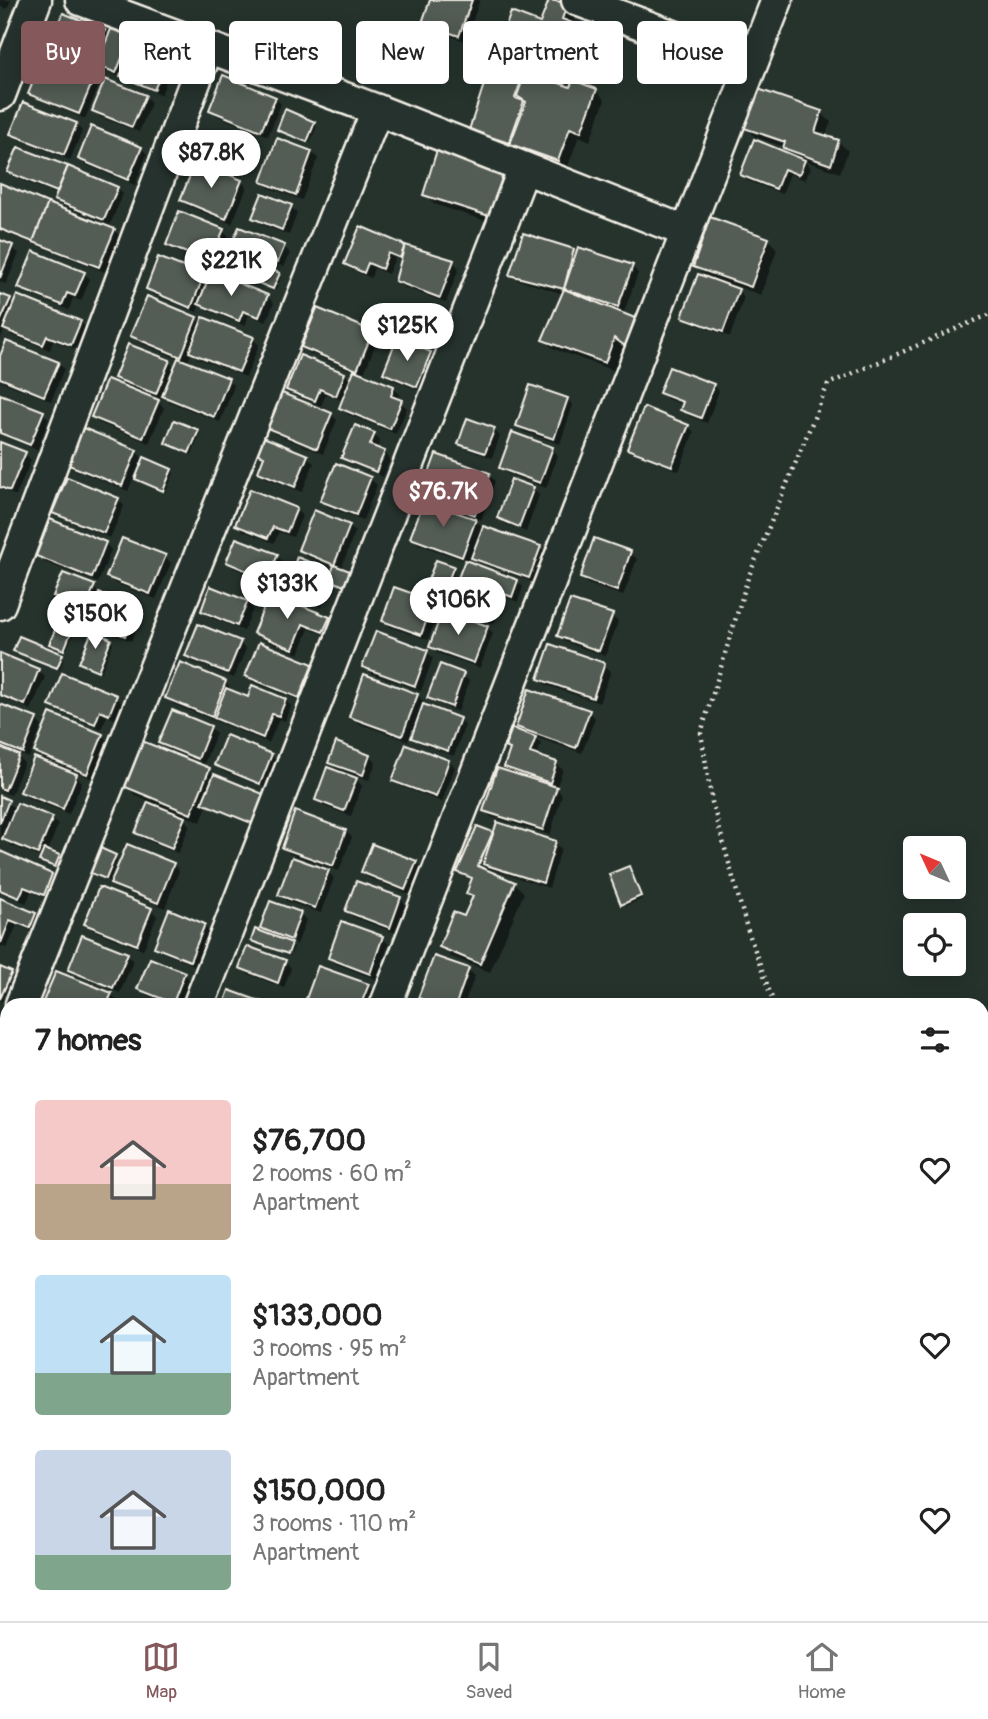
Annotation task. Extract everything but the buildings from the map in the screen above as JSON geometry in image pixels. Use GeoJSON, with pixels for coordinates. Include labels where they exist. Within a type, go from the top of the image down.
{"type":"FeatureCollection","features":[{"type":"Feature","properties":{"kind":"street"},"geometry":{"type":"LineString","coordinates":[[0,95],[36,0]]}},
{"type":"Feature","properties":{"kind":"street"},"geometry":{"type":"LineString","coordinates":[[81,0],[138,21]]}},
{"type":"Feature","properties":{"kind":"street"},"geometry":{"type":"LineString","coordinates":[[388,998],[777,0]]}},
{"type":"Feature","properties":{"kind":"street"},"geometry":{"type":"LineString","coordinates":[[584,1],[751,65]]}},
{"type":"Feature","properties":{"kind":"street"},"geometry":{"type":"LineString","coordinates":[[215,50],[687,232]]}},
{"type":"Feature","properties":{"kind":"street"},"geometry":{"type":"LineString","coordinates":[[0,604],[194,84]]}},
{"type":"Feature","properties":{"kind":"street"},"geometry":{"type":"LineString","coordinates":[[23,998],[377,110]]}},
{"type":"Feature","properties":{"kind":"street"},"geometry":{"type":"LineString","coordinates":[[201,998],[524,168]]}},
{"type":"Feature","properties":{"kind":"path"},"geometry":{"type":"LineString","coordinates":[[773,998],[747,928],[712,802],[701,733],[748,578],[828,384],[988,315]]}}]}
